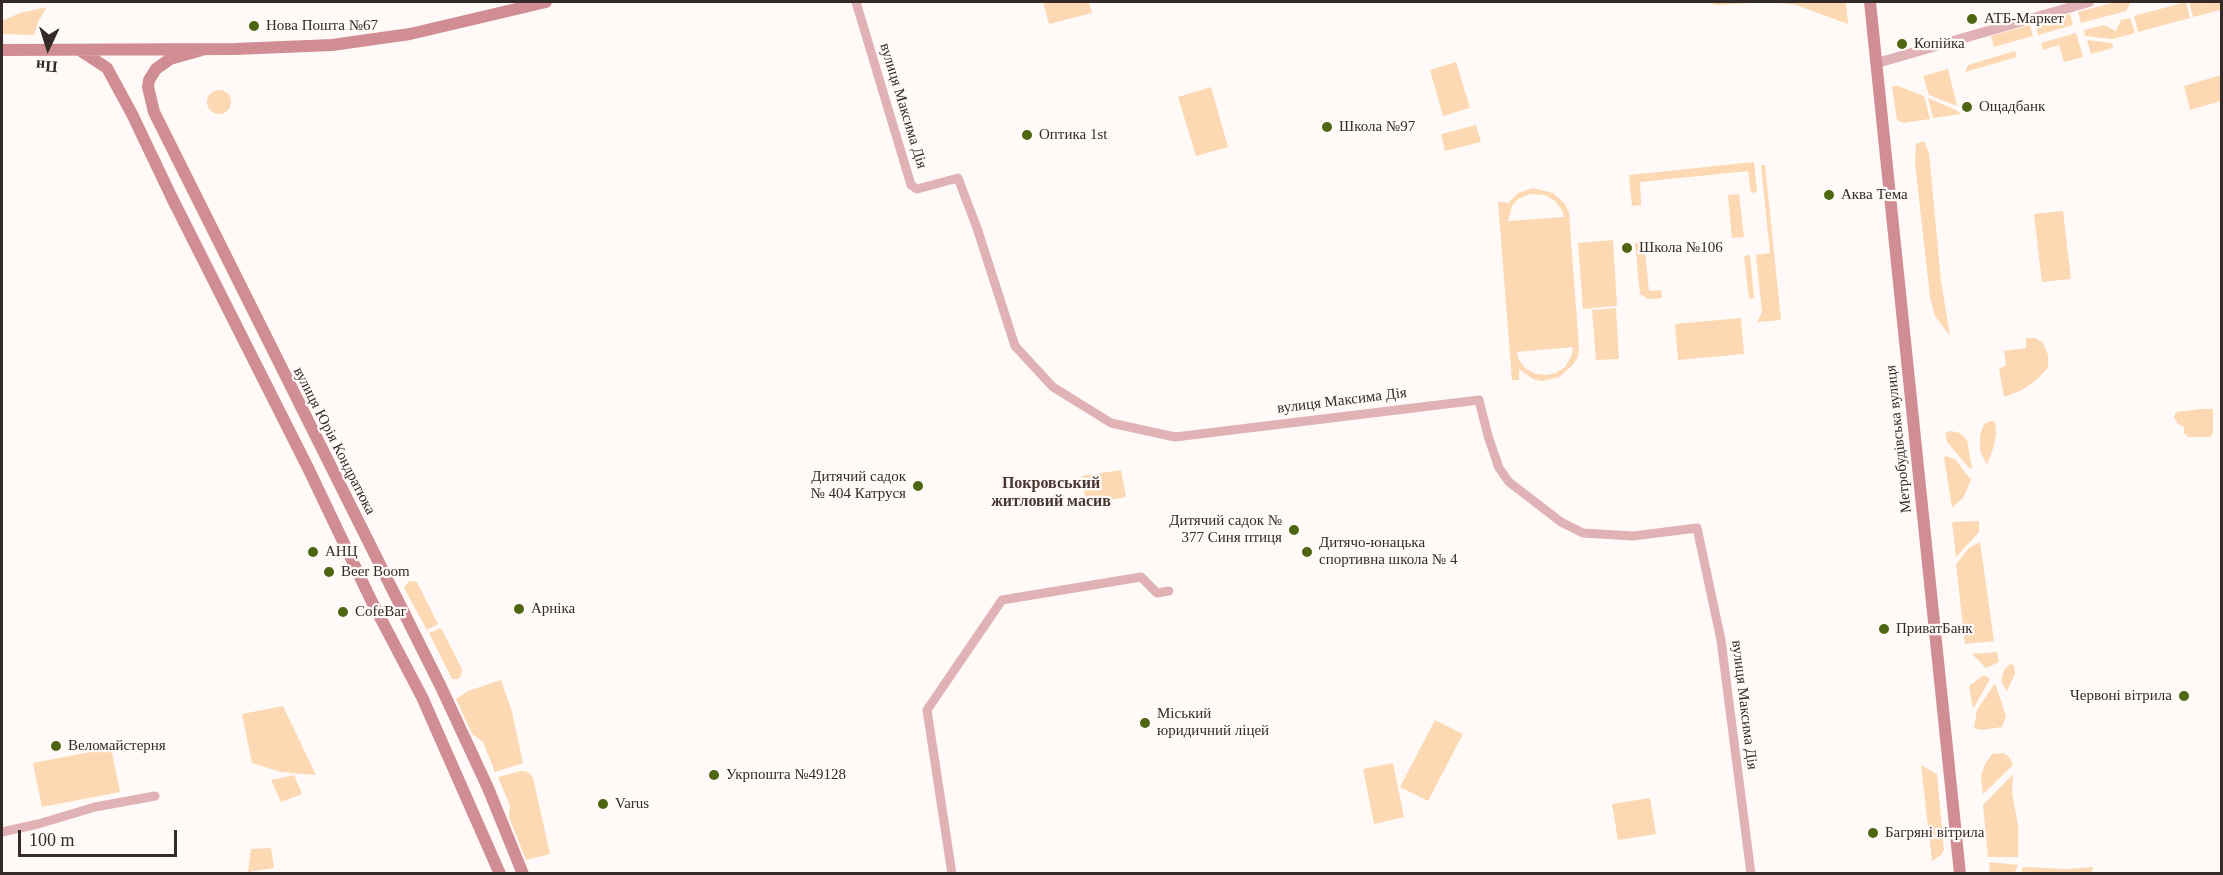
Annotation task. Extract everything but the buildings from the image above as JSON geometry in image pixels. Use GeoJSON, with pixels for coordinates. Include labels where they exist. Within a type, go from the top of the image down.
{"type":"FeatureCollection","features":[{"type":"Feature","properties":{"kind":"main road"},"geometry":{"type":"LineString","coordinates":[[2,50],[202,50],[312,46],[371,40],[429,30],[546,2]]}},
{"type":"Feature","properties":{"kind":"main road","name":"Метробудівська вулиця"},"geometry":{"type":"LineString","coordinates":[[1870,2],[1960,873]]}},
{"type":"Feature","properties":{"kind":"main road","name":"вулиця Юрія Кондратюка"},"geometry":{"type":"LineString","coordinates":[[202,50],[180,55],[162,63],[149,80],[149,98],[159,123],[463,732],[524,873]]}},
{"type":"Feature","properties":{"kind":"main road"},"geometry":{"type":"LineString","coordinates":[[81,51],[107,68],[140,131],[422,697],[500,873]]}},
{"type":"Feature","properties":{"kind":"main road"},"geometry":{"type":"LineString","coordinates":[[140,131],[159,123]]}},
{"type":"Feature","properties":{"kind":"main road"},"geometry":{"type":"LineString","coordinates":[[197,246],[216,237]]}},
{"type":"Feature","properties":{"kind":"main road"},"geometry":{"type":"LineString","coordinates":[[399,652],[418,644]]}},
{"type":"Feature","properties":{"kind":"main road"},"geometry":{"type":"LineString","coordinates":[[492,855],[511,847]]}},
{"type":"Feature","properties":{"kind":"street","name":"вулиця Максима Дія"},"geometry":{"type":"LineString","coordinates":[[856,2],[910,185],[917,189],[958,178],[977,228],[1015,346],[1053,387],[1112,423],[1175,437],[1479,400],[1499,468],[1509,482],[1561,522],[1583,533],[1634,536],[1697,528],[1721,640],[1751,873]]}},
{"type":"Feature","properties":{"kind":"street"},"geometry":{"type":"LineString","coordinates":[[1877,63],[2089,2]]}},
{"type":"Feature","properties":{"kind":"street"},"geometry":{"type":"LineString","coordinates":[[952,873],[927,710],[1002,600],[1141,577],[1157,593],[1169,591]]}},
{"type":"Feature","properties":{"kind":"street"},"geometry":{"type":"LineString","coordinates":[[2,832],[95,807],[155,796]]}},
{"type":"Feature","properties":{"kind":"shaded area"},"geometry":{"type":"Polygon","coordinates":[[[1043,2],[1089,2],[1092,13],[1049,24],[1043,2]]]}},
{"type":"Feature","properties":{"kind":"shaded area"},"geometry":{"type":"Polygon","coordinates":[[[1710,2],[1769,2],[1718,5],[1710,2]]]}},
{"type":"Feature","properties":{"kind":"shaded area"},"geometry":{"type":"Polygon","coordinates":[[[1769,2],[1846,2],[1848,24],[1796,5],[1769,2]]]}},
{"type":"Feature","properties":{"kind":"shaded area"},"geometry":{"type":"Polygon","coordinates":[[[2115,2],[2131,2],[2126,11],[2081,23],[2078,12],[2115,2]]]}},
{"type":"Feature","properties":{"kind":"shaded area"},"geometry":{"type":"Polygon","coordinates":[[[2186,2],[2190,18],[2138,32],[2134,16],[2186,2]]]}},
{"type":"Feature","properties":{"kind":"shaded area"},"geometry":{"type":"Polygon","coordinates":[[[2189,2],[2205,4],[2206,2],[2221,2],[2221,10],[2193,17],[2189,2]]]}},
{"type":"Feature","properties":{"kind":"shaded area"},"geometry":{"type":"Polygon","coordinates":[[[47,7],[38,22],[34,35],[2,34],[2,21],[20,13],[47,7]]]}},
{"type":"Feature","properties":{"kind":"shaded area"},"geometry":{"type":"Polygon","coordinates":[[[2070,14],[2073,25],[2038,35],[2035,24],[2070,14]]]}},
{"type":"Feature","properties":{"kind":"shaded area"},"geometry":{"type":"Polygon","coordinates":[[[2130,18],[2135,33],[2113,39],[2085,36],[2084,30],[2104,25],[2116,31],[2121,20],[2130,18]]]}},
{"type":"Feature","properties":{"kind":"shaded area"},"geometry":{"type":"Polygon","coordinates":[[[2030,25],[2033,36],[1994,47],[1991,36],[2030,25]]]}},
{"type":"Feature","properties":{"kind":"shaded area"},"geometry":{"type":"Polygon","coordinates":[[[2076,33],[2083,57],[2064,62],[2059,45],[2043,50],[2041,43],[2076,33]]]}},
{"type":"Feature","properties":{"kind":"shaded area"},"geometry":{"type":"Polygon","coordinates":[[[2087,40],[2112,43],[2113,48],[2091,54],[2087,40]]]}},
{"type":"Feature","properties":{"kind":"shaded area"},"geometry":{"type":"Polygon","coordinates":[[[2015,51],[2017,57],[1965,72],[1968,65],[2015,51]]]}},
{"type":"Feature","properties":{"kind":"shaded area"},"geometry":{"type":"Polygon","coordinates":[[[1456,62],[1470,108],[1443,116],[1430,70],[1456,62]]]}},
{"type":"Feature","properties":{"kind":"shaded area"},"geometry":{"type":"Polygon","coordinates":[[[1948,69],[1957,106],[1929,95],[1923,76],[1948,69]]]}},
{"type":"Feature","properties":{"kind":"shaded area"},"geometry":{"type":"Polygon","coordinates":[[[2221,75],[2221,101],[2190,110],[2184,86],[2221,75]]]}},
{"type":"Feature","properties":{"kind":"shaded area"},"geometry":{"type":"Polygon","coordinates":[[[1892,86],[1924,96],[1930,119],[1903,123],[1897,120],[1892,86]]]}},
{"type":"Feature","properties":{"kind":"shaded area"},"geometry":{"type":"Polygon","coordinates":[[[1211,87],[1228,147],[1196,156],[1178,97],[1211,87]]]}},
{"type":"Feature","properties":{"kind":"shaded area"},"geometry":{"type":"Polygon","coordinates":[[[219,90],[224,91],[230,97],[230,107],[224,113],[219,114],[214,113],[208,107],[207,102],[208,97],[214,91],[219,90]]]}},
{"type":"Feature","properties":{"kind":"shaded area"},"geometry":{"type":"Polygon","coordinates":[[[1928,98],[1958,111],[1961,114],[1933,118],[1928,98]]]}},
{"type":"Feature","properties":{"kind":"shaded area"},"geometry":{"type":"Polygon","coordinates":[[[1476,125],[1481,142],[1445,151],[1441,134],[1476,125]]]}},
{"type":"Feature","properties":{"kind":"shaded area"},"geometry":{"type":"Polygon","coordinates":[[[1924,141],[1929,153],[1941,281],[1950,336],[1935,316],[1930,297],[1915,163],[1916,144],[1924,141]]]}},
{"type":"Feature","properties":{"kind":"shaded area"},"geometry":{"type":"Polygon","coordinates":[[[1754,162],[1757,192],[1751,193],[1748,171],[1640,182],[1641,205],[1632,206],[1629,175],[1754,162]]]}},
{"type":"Feature","properties":{"kind":"shaded area"},"geometry":{"type":"Polygon","coordinates":[[[1761,165],[1765,165],[1781,320],[1757,322],[1762,312],[1756,255],[1770,253],[1761,165]]]}},
{"type":"Feature","properties":{"kind":"shaded area"},"geometry":{"type":"Polygon","coordinates":[[[1533,188],[1553,193],[1565,204],[1569,213],[1578,357],[1572,366],[1559,377],[1542,381],[1533,379],[1519,369],[1519,380],[1512,380],[1498,202],[1507,204],[1518,193],[1533,188]],[[1530,194],[1518,199],[1512,206],[1508,221],[1564,217],[1555,201],[1545,195],[1530,194]],[[1573,347],[1517,352],[1525,368],[1536,374],[1546,375],[1556,373],[1565,367],[1572,355],[1573,347]]]}},
{"type":"Feature","properties":{"kind":"shaded area"},"geometry":{"type":"Polygon","coordinates":[[[1739,194],[1744,237],[1732,238],[1728,195],[1739,194]]]}},
{"type":"Feature","properties":{"kind":"shaded area"},"geometry":{"type":"Polygon","coordinates":[[[2063,211],[2071,279],[2042,282],[2034,214],[2063,211]]]}},
{"type":"Feature","properties":{"kind":"shaded area"},"geometry":{"type":"Polygon","coordinates":[[[1613,240],[1617,306],[1583,309],[1578,243],[1613,240]]]}},
{"type":"Feature","properties":{"kind":"shaded area"},"geometry":{"type":"Polygon","coordinates":[[[1644,242],[1649,291],[1661,290],[1662,298],[1648,299],[1640,294],[1635,243],[1644,242]]]}},
{"type":"Feature","properties":{"kind":"shaded area"},"geometry":{"type":"Polygon","coordinates":[[[1750,255],[1754,298],[1749,299],[1744,256],[1750,255]]]}},
{"type":"Feature","properties":{"kind":"shaded area"},"geometry":{"type":"Polygon","coordinates":[[[1616,308],[1619,359],[1596,360],[1592,310],[1616,308]]]}},
{"type":"Feature","properties":{"kind":"shaded area"},"geometry":{"type":"Polygon","coordinates":[[[1741,318],[1744,354],[1678,360],[1675,324],[1741,318]]]}},
{"type":"Feature","properties":{"kind":"shaded area"},"geometry":{"type":"Polygon","coordinates":[[[2026,338],[2035,338],[2043,343],[2048,355],[2048,368],[2020,391],[2004,397],[1999,369],[2006,365],[2004,351],[2026,348],[2026,338]]]}},
{"type":"Feature","properties":{"kind":"shaded area"},"geometry":{"type":"Polygon","coordinates":[[[2213,409],[2211,437],[2188,437],[2184,433],[2184,427],[2178,424],[2174,417],[2176,412],[2213,409]]]}},
{"type":"Feature","properties":{"kind":"shaded area"},"geometry":{"type":"Polygon","coordinates":[[[1995,422],[1996,433],[1987,465],[1980,451],[1980,435],[1984,424],[1995,422]]]}},
{"type":"Feature","properties":{"kind":"shaded area"},"geometry":{"type":"Polygon","coordinates":[[[1951,431],[1960,433],[1967,440],[1972,468],[1970,469],[1947,442],[1945,433],[1951,431]]]}},
{"type":"Feature","properties":{"kind":"shaded area"},"geometry":{"type":"Polygon","coordinates":[[[1944,457],[1956,460],[1971,480],[1963,498],[1952,508],[1944,457]]]}},
{"type":"Feature","properties":{"kind":"shaded area"},"geometry":{"type":"Polygon","coordinates":[[[1121,470],[1126,497],[1086,504],[1082,476],[1121,470]]]}},
{"type":"Feature","properties":{"kind":"shaded area"},"geometry":{"type":"Polygon","coordinates":[[[1979,521],[1979,532],[1956,557],[1952,522],[1979,521]]]}},
{"type":"Feature","properties":{"kind":"shaded area"},"geometry":{"type":"Polygon","coordinates":[[[1980,542],[1994,641],[1965,644],[1956,564],[1969,548],[1980,542]]]}},
{"type":"Feature","properties":{"kind":"shaded area"},"geometry":{"type":"Polygon","coordinates":[[[409,581],[417,582],[438,624],[427,630],[404,588],[409,581]]]}},
{"type":"Feature","properties":{"kind":"shaded area"},"geometry":{"type":"Polygon","coordinates":[[[441,628],[462,669],[458,679],[452,679],[429,633],[441,628]]]}},
{"type":"Feature","properties":{"kind":"shaded area"},"geometry":{"type":"Polygon","coordinates":[[[1997,652],[1999,662],[1986,668],[1972,654],[1997,652]]]}},
{"type":"Feature","properties":{"kind":"shaded area"},"geometry":{"type":"Polygon","coordinates":[[[2010,664],[2014,665],[2015,674],[2007,691],[2001,681],[2004,670],[2010,664]]]}},
{"type":"Feature","properties":{"kind":"shaded area"},"geometry":{"type":"Polygon","coordinates":[[[1984,675],[1990,679],[1973,709],[1969,686],[1984,675]]]}},
{"type":"Feature","properties":{"kind":"shaded area"},"geometry":{"type":"Polygon","coordinates":[[[501,680],[512,712],[523,763],[495,772],[483,742],[472,734],[456,699],[468,691],[501,680]]]}},
{"type":"Feature","properties":{"kind":"shaded area"},"geometry":{"type":"Polygon","coordinates":[[[1995,683],[2006,716],[2002,727],[1981,730],[1974,728],[1977,710],[1995,683]]]}},
{"type":"Feature","properties":{"kind":"shaded area"},"geometry":{"type":"Polygon","coordinates":[[[283,706],[316,775],[281,772],[252,763],[242,714],[283,706]]]}},
{"type":"Feature","properties":{"kind":"shaded area"},"geometry":{"type":"Polygon","coordinates":[[[1435,720],[1463,734],[1428,801],[1400,787],[1435,720]]]}},
{"type":"Feature","properties":{"kind":"shaded area"},"geometry":{"type":"Polygon","coordinates":[[[111,748],[120,792],[42,807],[33,763],[111,748]]]}},
{"type":"Feature","properties":{"kind":"shaded area"},"geometry":{"type":"Polygon","coordinates":[[[2004,753],[2013,765],[1983,794],[1981,776],[1985,764],[1992,754],[2004,753]]]}},
{"type":"Feature","properties":{"kind":"shaded area"},"geometry":{"type":"Polygon","coordinates":[[[1393,763],[1404,817],[1374,824],[1363,769],[1393,763]]]}},
{"type":"Feature","properties":{"kind":"shaded area"},"geometry":{"type":"Polygon","coordinates":[[[1921,765],[1937,774],[1944,850],[1932,861],[1921,765]]]}},
{"type":"Feature","properties":{"kind":"shaded area"},"geometry":{"type":"Polygon","coordinates":[[[521,771],[528,772],[533,778],[550,854],[526,860],[509,817],[510,806],[498,777],[521,771]]]}},
{"type":"Feature","properties":{"kind":"shaded area"},"geometry":{"type":"Polygon","coordinates":[[[2013,774],[2012,793],[2018,825],[2018,857],[1988,857],[1983,805],[2013,774]]]}},
{"type":"Feature","properties":{"kind":"shaded area"},"geometry":{"type":"Polygon","coordinates":[[[294,775],[302,794],[281,802],[271,780],[294,775]]]}},
{"type":"Feature","properties":{"kind":"shaded area"},"geometry":{"type":"Polygon","coordinates":[[[1650,798],[1656,834],[1618,840],[1612,804],[1650,798]]]}},
{"type":"Feature","properties":{"kind":"shaded area"},"geometry":{"type":"Polygon","coordinates":[[[271,848],[274,868],[248,872],[251,849],[271,848]]]}},
{"type":"Feature","properties":{"kind":"shaded area"},"geometry":{"type":"Polygon","coordinates":[[[1989,862],[2018,865],[2015,873],[1990,873],[1989,862]]]}},
{"type":"Feature","properties":{"kind":"shaded area"},"geometry":{"type":"Polygon","coordinates":[[[2023,867],[2068,869],[2093,867],[2092,873],[2021,873],[2023,867]]]}},
{"type":"Feature","properties":{"kind":"place","name":"АТБ-Маркет"},"geometry":{"type":"Point","coordinates":[1972,19]}},
{"type":"Feature","properties":{"kind":"place","name":"Нова Пошта №67"},"geometry":{"type":"Point","coordinates":[254,26]}},
{"type":"Feature","properties":{"kind":"place","name":"Копійка"},"geometry":{"type":"Point","coordinates":[1902,44]}},
{"type":"Feature","properties":{"kind":"place","name":"Ощадбанк"},"geometry":{"type":"Point","coordinates":[1967,107]}},
{"type":"Feature","properties":{"kind":"place","name":"Школа №97"},"geometry":{"type":"Point","coordinates":[1327,127]}},
{"type":"Feature","properties":{"kind":"place","name":"Оптика 1st"},"geometry":{"type":"Point","coordinates":[1027,135]}},
{"type":"Feature","properties":{"kind":"place","name":"Аква Тема"},"geometry":{"type":"Point","coordinates":[1829,195]}},
{"type":"Feature","properties":{"kind":"place","name":"Школа №106"},"geometry":{"type":"Point","coordinates":[1627,248]}},
{"type":"Feature","properties":{"kind":"place","name":"Дитячий садок № 404 Катруся"},"geometry":{"type":"Point","coordinates":[918,486]}},
{"type":"Feature","properties":{"kind":"place","name":"Дитячий садок № 377 Синя птиця"},"geometry":{"type":"Point","coordinates":[1294,530]}},
{"type":"Feature","properties":{"kind":"place","name":"АНЦ"},"geometry":{"type":"Point","coordinates":[313,552]}},
{"type":"Feature","properties":{"kind":"place","name":"Дитячо-юнацька спортивна школа № 4"},"geometry":{"type":"Point","coordinates":[1307,552]}},
{"type":"Feature","properties":{"kind":"place","name":"Beer Boom"},"geometry":{"type":"Point","coordinates":[329,572]}},
{"type":"Feature","properties":{"kind":"place","name":"Арніка"},"geometry":{"type":"Point","coordinates":[519,609]}},
{"type":"Feature","properties":{"kind":"place","name":"CofeBar"},"geometry":{"type":"Point","coordinates":[343,612]}},
{"type":"Feature","properties":{"kind":"place","name":"ПриватБанк"},"geometry":{"type":"Point","coordinates":[1884,629]}},
{"type":"Feature","properties":{"kind":"place","name":"Червоні вітрила"},"geometry":{"type":"Point","coordinates":[2184,696]}},
{"type":"Feature","properties":{"kind":"place","name":"Міський юридичний ліцей"},"geometry":{"type":"Point","coordinates":[1145,723]}},
{"type":"Feature","properties":{"kind":"place","name":"Веломайстерня"},"geometry":{"type":"Point","coordinates":[56,746]}},
{"type":"Feature","properties":{"kind":"place","name":"Укрпошта №49128"},"geometry":{"type":"Point","coordinates":[714,775]}},
{"type":"Feature","properties":{"kind":"place","name":"Varus"},"geometry":{"type":"Point","coordinates":[603,804]}},
{"type":"Feature","properties":{"kind":"place","name":"Багряні вітрила"},"geometry":{"type":"Point","coordinates":[1873,833]}},
{"type":"Feature","properties":{"kind":"district","name":"Покровський житловий масив"},"geometry":{"type":"Point","coordinates":[1051,493]}}]}
